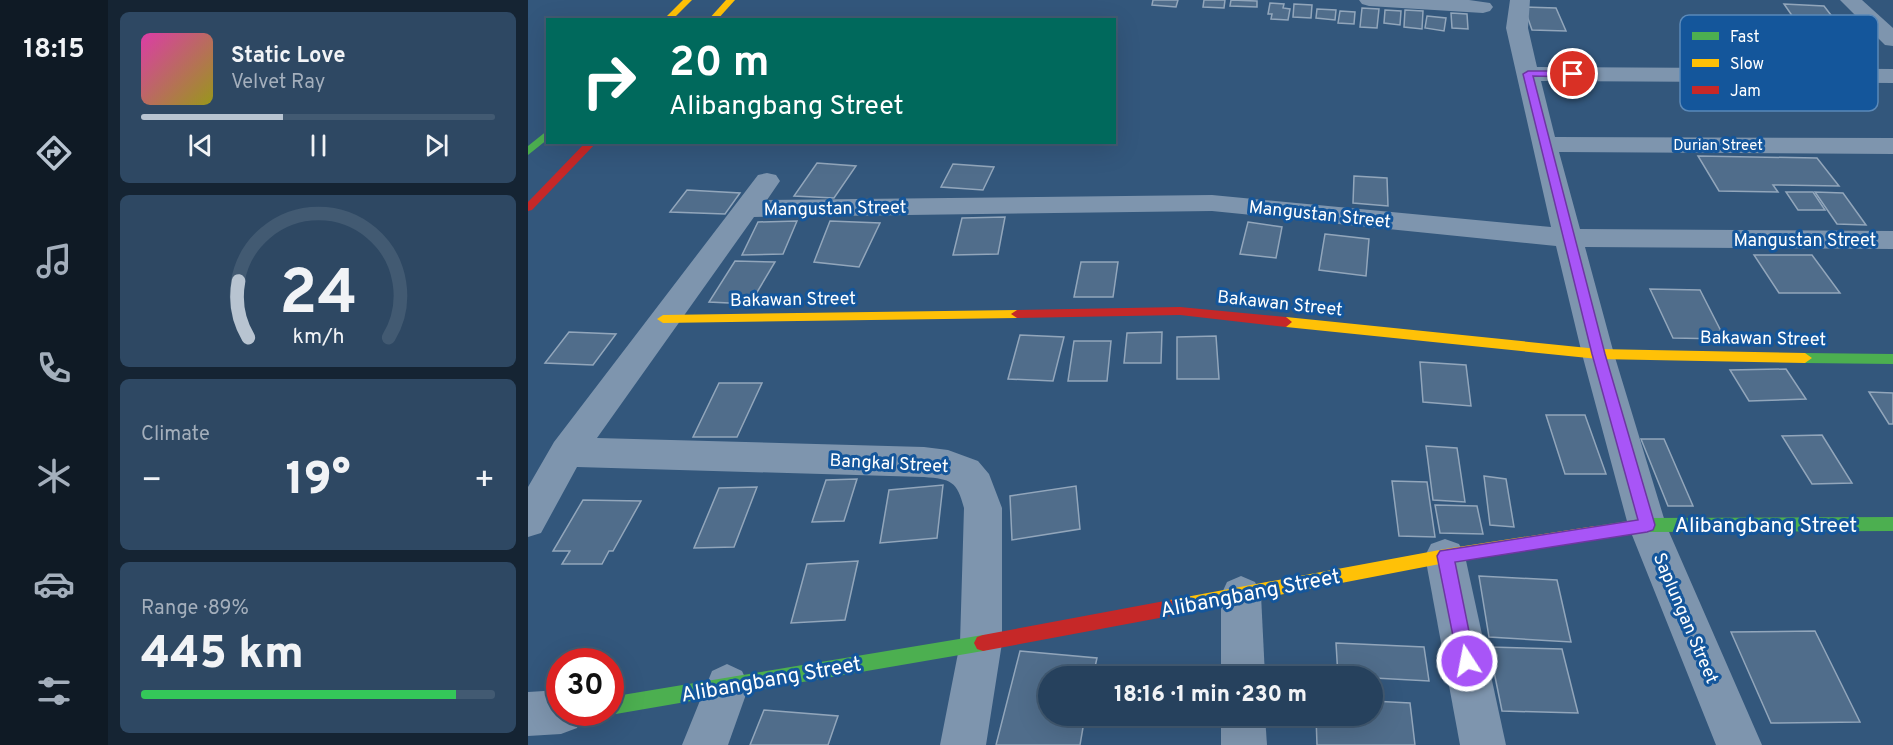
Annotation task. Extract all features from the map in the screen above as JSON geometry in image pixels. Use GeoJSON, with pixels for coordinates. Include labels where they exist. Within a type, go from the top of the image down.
{"type":"FeatureCollection","features":[{"type":"Feature","properties":{"kind":"street"},"geometry":{"type":"LineString","coordinates":[[669,18],[688,0]]}},
{"type":"Feature","properties":{"kind":"street"},"geometry":{"type":"LineString","coordinates":[[714,18],[731,0]]}},
{"type":"Feature","properties":{"kind":"street"},"geometry":{"type":"LineString","coordinates":[[1369,0],[1483,7]]}},
{"type":"Feature","properties":{"kind":"street","name":"Saplungan Street"},"geometry":{"type":"LineString","coordinates":[[1520,0],[1517,28],[1544,144],[1598,354],[1647,525],[1739,745]]}},
{"type":"Feature","properties":{"kind":"street"},"geometry":{"type":"LineString","coordinates":[[1850,0],[1866,15]]}},
{"type":"Feature","properties":{"kind":"street"},"geometry":{"type":"LineString","coordinates":[[1878,26],[1893,40]]}},
{"type":"Feature","properties":{"kind":"street"},"geometry":{"type":"LineString","coordinates":[[1528,74],[1680,75]]}},
{"type":"Feature","properties":{"kind":"street"},"geometry":{"type":"LineString","coordinates":[[1878,76],[1893,76]]}},
{"type":"Feature","properties":{"kind":"street"},"geometry":{"type":"LineString","coordinates":[[528,152],[546,135]]}},
{"type":"Feature","properties":{"kind":"street"},"geometry":{"type":"LineString","coordinates":[[528,208],[590,144]]}},
{"type":"Feature","properties":{"kind":"street","name":"Durian Street"},"geometry":{"type":"LineString","coordinates":[[1544,144],[1893,146]]}},
{"type":"Feature","properties":{"kind":"street"},"geometry":{"type":"LineString","coordinates":[[528,521],[567,452],[767,181]]}},
{"type":"Feature","properties":{"kind":"street","name":"Mangustan Street"},"geometry":{"type":"LineString","coordinates":[[746,209],[1212,203],[1568,238],[1893,240]]}},
{"type":"Feature","properties":{"kind":"street","name":"Bakawan Street"},"geometry":{"type":"LineString","coordinates":[[663,319],[1180,311],[1598,354],[1893,359]]}},
{"type":"Feature","properties":{"kind":"street","name":"Bangkal Street"},"geometry":{"type":"LineString","coordinates":[[567,452],[924,462],[951,464],[969,472],[979,488],[983,508],[981,643],[963,745]]}},
{"type":"Feature","properties":{"kind":"street","name":"Alibangbang Street"},"geometry":{"type":"LineString","coordinates":[[624,704],[981,643],[1446,556],[1647,525],[1893,524]]}},
{"type":"Feature","properties":{"kind":"street"},"geometry":{"type":"LineString","coordinates":[[1446,556],[1484,745]]}},
{"type":"Feature","properties":{"kind":"street"},"geometry":{"type":"LineString","coordinates":[[1241,595],[1243,666]]}},
{"type":"Feature","properties":{"kind":"street"},"geometry":{"type":"LineString","coordinates":[[705,745],[727,686]]}},
{"type":"Feature","properties":{"kind":"street"},"geometry":{"type":"LineString","coordinates":[[528,714],[546,713]]}},
{"type":"Feature","properties":{"kind":"street"},"geometry":{"type":"LineString","coordinates":[[1244,726],[1244,745]]}},
{"type":"Feature","properties":{"kind":"building"},"geometry":{"type":"Polygon","coordinates":[[[1153,0],[1178,0],[1176,7],[1152,5],[1153,0]]]}},
{"type":"Feature","properties":{"kind":"building"},"geometry":{"type":"Polygon","coordinates":[[[1204,0],[1225,0],[1224,8],[1203,7],[1204,0]]]}},
{"type":"Feature","properties":{"kind":"building"},"geometry":{"type":"Polygon","coordinates":[[[1231,0],[1257,1],[1257,7],[1230,6],[1231,0]]]}},
{"type":"Feature","properties":{"kind":"building"},"geometry":{"type":"Polygon","coordinates":[[[1270,3],[1284,4],[1283,8],[1290,9],[1288,20],[1271,19],[1272,14],[1268,14],[1270,3]]]}},
{"type":"Feature","properties":{"kind":"building"},"geometry":{"type":"Polygon","coordinates":[[[1294,4],[1312,5],[1311,18],[1293,17],[1294,4]]]}},
{"type":"Feature","properties":{"kind":"building"},"geometry":{"type":"Polygon","coordinates":[[[1784,4],[1824,6],[1831,15],[1792,15],[1784,4]]]}},
{"type":"Feature","properties":{"kind":"building"},"geometry":{"type":"Polygon","coordinates":[[[1524,7],[1556,8],[1566,31],[1532,30],[1524,7]]]}},
{"type":"Feature","properties":{"kind":"building"},"geometry":{"type":"Polygon","coordinates":[[[1362,8],[1379,9],[1377,28],[1360,27],[1362,8]]]}},
{"type":"Feature","properties":{"kind":"building"},"geometry":{"type":"Polygon","coordinates":[[[1317,9],[1336,10],[1335,20],[1316,18],[1317,9]]]}},
{"type":"Feature","properties":{"kind":"building"},"geometry":{"type":"Polygon","coordinates":[[[1385,10],[1401,11],[1400,25],[1384,23],[1385,10]]]}},
{"type":"Feature","properties":{"kind":"building"},"geometry":{"type":"Polygon","coordinates":[[[1405,10],[1423,11],[1422,29],[1404,27],[1405,10]]]}},
{"type":"Feature","properties":{"kind":"building"},"geometry":{"type":"Polygon","coordinates":[[[1340,11],[1355,12],[1354,24],[1338,23],[1340,11]]]}},
{"type":"Feature","properties":{"kind":"building"},"geometry":{"type":"Polygon","coordinates":[[[1451,13],[1467,14],[1468,29],[1452,28],[1451,13]]]}},
{"type":"Feature","properties":{"kind":"building"},"geometry":{"type":"Polygon","coordinates":[[[1427,16],[1446,18],[1444,31],[1425,28],[1427,16]]]}},
{"type":"Feature","properties":{"kind":"building"},"geometry":{"type":"Polygon","coordinates":[[[1698,156],[1817,158],[1839,186],[1773,185],[1778,192],[1719,191],[1698,156]]]}},
{"type":"Feature","properties":{"kind":"building"},"geometry":{"type":"Polygon","coordinates":[[[817,163],[856,166],[834,198],[794,196],[817,163]]]}},
{"type":"Feature","properties":{"kind":"building"},"geometry":{"type":"Polygon","coordinates":[[[953,164],[994,167],[983,190],[941,187],[953,164]]]}},
{"type":"Feature","properties":{"kind":"building"},"geometry":{"type":"Polygon","coordinates":[[[1354,176],[1387,178],[1388,206],[1353,203],[1354,176]]]}},
{"type":"Feature","properties":{"kind":"building"},"geometry":{"type":"Polygon","coordinates":[[[687,190],[740,193],[725,214],[670,212],[687,190]]]}},
{"type":"Feature","properties":{"kind":"building"},"geometry":{"type":"Polygon","coordinates":[[[1786,192],[1813,192],[1825,210],[1798,210],[1786,192]]]}},
{"type":"Feature","properties":{"kind":"building"},"geometry":{"type":"Polygon","coordinates":[[[1815,192],[1843,193],[1866,225],[1837,224],[1815,192]]]}},
{"type":"Feature","properties":{"kind":"building"},"geometry":{"type":"Polygon","coordinates":[[[1005,217],[998,254],[953,255],[962,218],[1005,217]]]}},
{"type":"Feature","properties":{"kind":"building"},"geometry":{"type":"Polygon","coordinates":[[[797,221],[783,254],[742,255],[758,222],[797,221]]]}},
{"type":"Feature","properties":{"kind":"building"},"geometry":{"type":"Polygon","coordinates":[[[830,221],[880,223],[859,267],[814,262],[830,221]]]}},
{"type":"Feature","properties":{"kind":"building"},"geometry":{"type":"Polygon","coordinates":[[[1248,222],[1282,227],[1276,258],[1240,254],[1248,222]]]}},
{"type":"Feature","properties":{"kind":"building"},"geometry":{"type":"Polygon","coordinates":[[[1325,234],[1369,239],[1366,276],[1319,270],[1325,234]]]}},
{"type":"Feature","properties":{"kind":"building"},"geometry":{"type":"Polygon","coordinates":[[[1754,255],[1812,255],[1840,293],[1779,293],[1754,255]]]}},
{"type":"Feature","properties":{"kind":"building"},"geometry":{"type":"Polygon","coordinates":[[[735,261],[775,262],[750,304],[709,302],[735,261]]]}},
{"type":"Feature","properties":{"kind":"building"},"geometry":{"type":"Polygon","coordinates":[[[1081,262],[1118,262],[1113,297],[1074,297],[1081,262]]]}},
{"type":"Feature","properties":{"kind":"building"},"geometry":{"type":"Polygon","coordinates":[[[1650,289],[1700,290],[1725,339],[1673,338],[1650,289]]]}},
{"type":"Feature","properties":{"kind":"building"},"geometry":{"type":"Polygon","coordinates":[[[569,332],[616,334],[593,365],[545,363],[569,332]]]}},
{"type":"Feature","properties":{"kind":"building"},"geometry":{"type":"Polygon","coordinates":[[[1162,332],[1161,363],[1124,363],[1127,333],[1162,332]]]}},
{"type":"Feature","properties":{"kind":"building"},"geometry":{"type":"Polygon","coordinates":[[[1020,335],[1064,337],[1053,381],[1008,379],[1020,335]]]}},
{"type":"Feature","properties":{"kind":"building"},"geometry":{"type":"Polygon","coordinates":[[[1216,336],[1219,379],[1177,379],[1177,337],[1216,336]]]}},
{"type":"Feature","properties":{"kind":"building"},"geometry":{"type":"Polygon","coordinates":[[[1074,341],[1111,341],[1107,381],[1068,381],[1074,341]]]}},
{"type":"Feature","properties":{"kind":"building"},"geometry":{"type":"Polygon","coordinates":[[[1420,362],[1466,365],[1471,406],[1423,402],[1420,362]]]}},
{"type":"Feature","properties":{"kind":"building"},"geometry":{"type":"Polygon","coordinates":[[[1786,369],[1806,399],[1749,401],[1730,370],[1786,369]]]}},
{"type":"Feature","properties":{"kind":"building"},"geometry":{"type":"Polygon","coordinates":[[[719,383],[762,383],[737,437],[693,437],[719,383]]]}},
{"type":"Feature","properties":{"kind":"building"},"geometry":{"type":"Polygon","coordinates":[[[1869,392],[1893,393],[1893,424],[1889,424],[1869,392]]]}},
{"type":"Feature","properties":{"kind":"building"},"geometry":{"type":"Polygon","coordinates":[[[1546,415],[1585,415],[1606,474],[1565,474],[1546,415]]]}},
{"type":"Feature","properties":{"kind":"building"},"geometry":{"type":"Polygon","coordinates":[[[1822,435],[1852,483],[1812,484],[1782,436],[1822,435]]]}},
{"type":"Feature","properties":{"kind":"building"},"geometry":{"type":"Polygon","coordinates":[[[1641,439],[1664,439],[1693,506],[1668,506],[1641,439]]]}},
{"type":"Feature","properties":{"kind":"building"},"geometry":{"type":"Polygon","coordinates":[[[1426,446],[1457,448],[1465,502],[1433,500],[1426,446]]]}},
{"type":"Feature","properties":{"kind":"building"},"geometry":{"type":"Polygon","coordinates":[[[1484,476],[1506,479],[1514,527],[1490,525],[1484,476]]]}},
{"type":"Feature","properties":{"kind":"building"},"geometry":{"type":"Polygon","coordinates":[[[857,479],[844,521],[812,522],[826,480],[857,479]]]}},
{"type":"Feature","properties":{"kind":"building"},"geometry":{"type":"Polygon","coordinates":[[[1392,481],[1427,482],[1435,537],[1399,536],[1392,481]]]}},
{"type":"Feature","properties":{"kind":"building"},"geometry":{"type":"Polygon","coordinates":[[[943,485],[937,538],[880,543],[889,490],[943,485]]]}},
{"type":"Feature","properties":{"kind":"building"},"geometry":{"type":"Polygon","coordinates":[[[1076,486],[1080,529],[1012,540],[1010,496],[1076,486]]]}},
{"type":"Feature","properties":{"kind":"building"},"geometry":{"type":"Polygon","coordinates":[[[757,487],[734,547],[694,548],[719,488],[757,487]]]}},
{"type":"Feature","properties":{"kind":"building"},"geometry":{"type":"Polygon","coordinates":[[[583,500],[641,501],[613,551],[609,551],[602,564],[562,564],[570,551],[553,551],[583,500]]]}},
{"type":"Feature","properties":{"kind":"building"},"geometry":{"type":"Polygon","coordinates":[[[1435,505],[1477,506],[1483,534],[1440,533],[1435,505]]]}},
{"type":"Feature","properties":{"kind":"building"},"geometry":{"type":"Polygon","coordinates":[[[858,561],[845,620],[791,623],[807,564],[858,561]]]}},
{"type":"Feature","properties":{"kind":"building"},"geometry":{"type":"Polygon","coordinates":[[[1479,576],[1557,580],[1571,642],[1489,637],[1479,576]]]}},
{"type":"Feature","properties":{"kind":"building"},"geometry":{"type":"Polygon","coordinates":[[[1815,631],[1860,722],[1771,723],[1731,632],[1815,631]]]}},
{"type":"Feature","properties":{"kind":"building"},"geometry":{"type":"Polygon","coordinates":[[[1336,643],[1424,647],[1429,681],[1383,678],[1383,666],[1337,666],[1336,643]]]}},
{"type":"Feature","properties":{"kind":"building"},"geometry":{"type":"Polygon","coordinates":[[[1489,647],[1562,649],[1578,713],[1502,711],[1489,647]]]}},
{"type":"Feature","properties":{"kind":"building"},"geometry":{"type":"Polygon","coordinates":[[[1020,651],[1097,658],[1095,666],[1038,666],[1038,726],[1083,726],[1080,745],[996,745],[1020,651]]]}},
{"type":"Feature","properties":{"kind":"building"},"geometry":{"type":"Polygon","coordinates":[[[1383,702],[1410,703],[1415,745],[1317,745],[1316,726],[1383,726],[1383,702]]]}},
{"type":"Feature","properties":{"kind":"building"},"geometry":{"type":"Polygon","coordinates":[[[764,710],[838,716],[828,745],[750,745],[764,710]]]}},
{"type":"Feature","properties":{"kind":"traffic: fast"},"geometry":{"type":"LineString","coordinates":[[528,152],[546,135]]}},
{"type":"Feature","properties":{"kind":"traffic: fast"},"geometry":{"type":"LineString","coordinates":[[1805,358],[1893,359]]}},
{"type":"Feature","properties":{"kind":"traffic: fast"},"geometry":{"type":"LineString","coordinates":[[1595,533],[1647,525],[1893,524]]}},
{"type":"Feature","properties":{"kind":"traffic: fast"},"geometry":{"type":"LineString","coordinates":[[624,704],[983,643]]}},
{"type":"Feature","properties":{"kind":"traffic: slow"},"geometry":{"type":"LineString","coordinates":[[669,18],[688,0]]}},
{"type":"Feature","properties":{"kind":"traffic: slow"},"geometry":{"type":"LineString","coordinates":[[714,18],[731,0]]}},
{"type":"Feature","properties":{"kind":"traffic: slow"},"geometry":{"type":"LineString","coordinates":[[663,319],[1017,314]]}},
{"type":"Feature","properties":{"kind":"traffic: slow"},"geometry":{"type":"LineString","coordinates":[[1286,322],[1598,354],[1805,358]]}},
{"type":"Feature","properties":{"kind":"traffic: slow"},"geometry":{"type":"LineString","coordinates":[[1170,608],[1445,556],[1595,533]]}},
{"type":"Feature","properties":{"kind":"traffic: jam"},"geometry":{"type":"LineString","coordinates":[[528,208],[590,144]]}},
{"type":"Feature","properties":{"kind":"traffic: jam"},"geometry":{"type":"LineString","coordinates":[[1017,314],[1180,311],[1286,322]]}},
{"type":"Feature","properties":{"kind":"traffic: jam"},"geometry":{"type":"LineString","coordinates":[[983,643],[1170,608]]}},
{"type":"Feature","properties":{"kind":"route"},"geometry":{"type":"LineString","coordinates":[[1467,661],[1446,556],[1647,525],[1598,354],[1528,74],[1573,74]]}}]}
